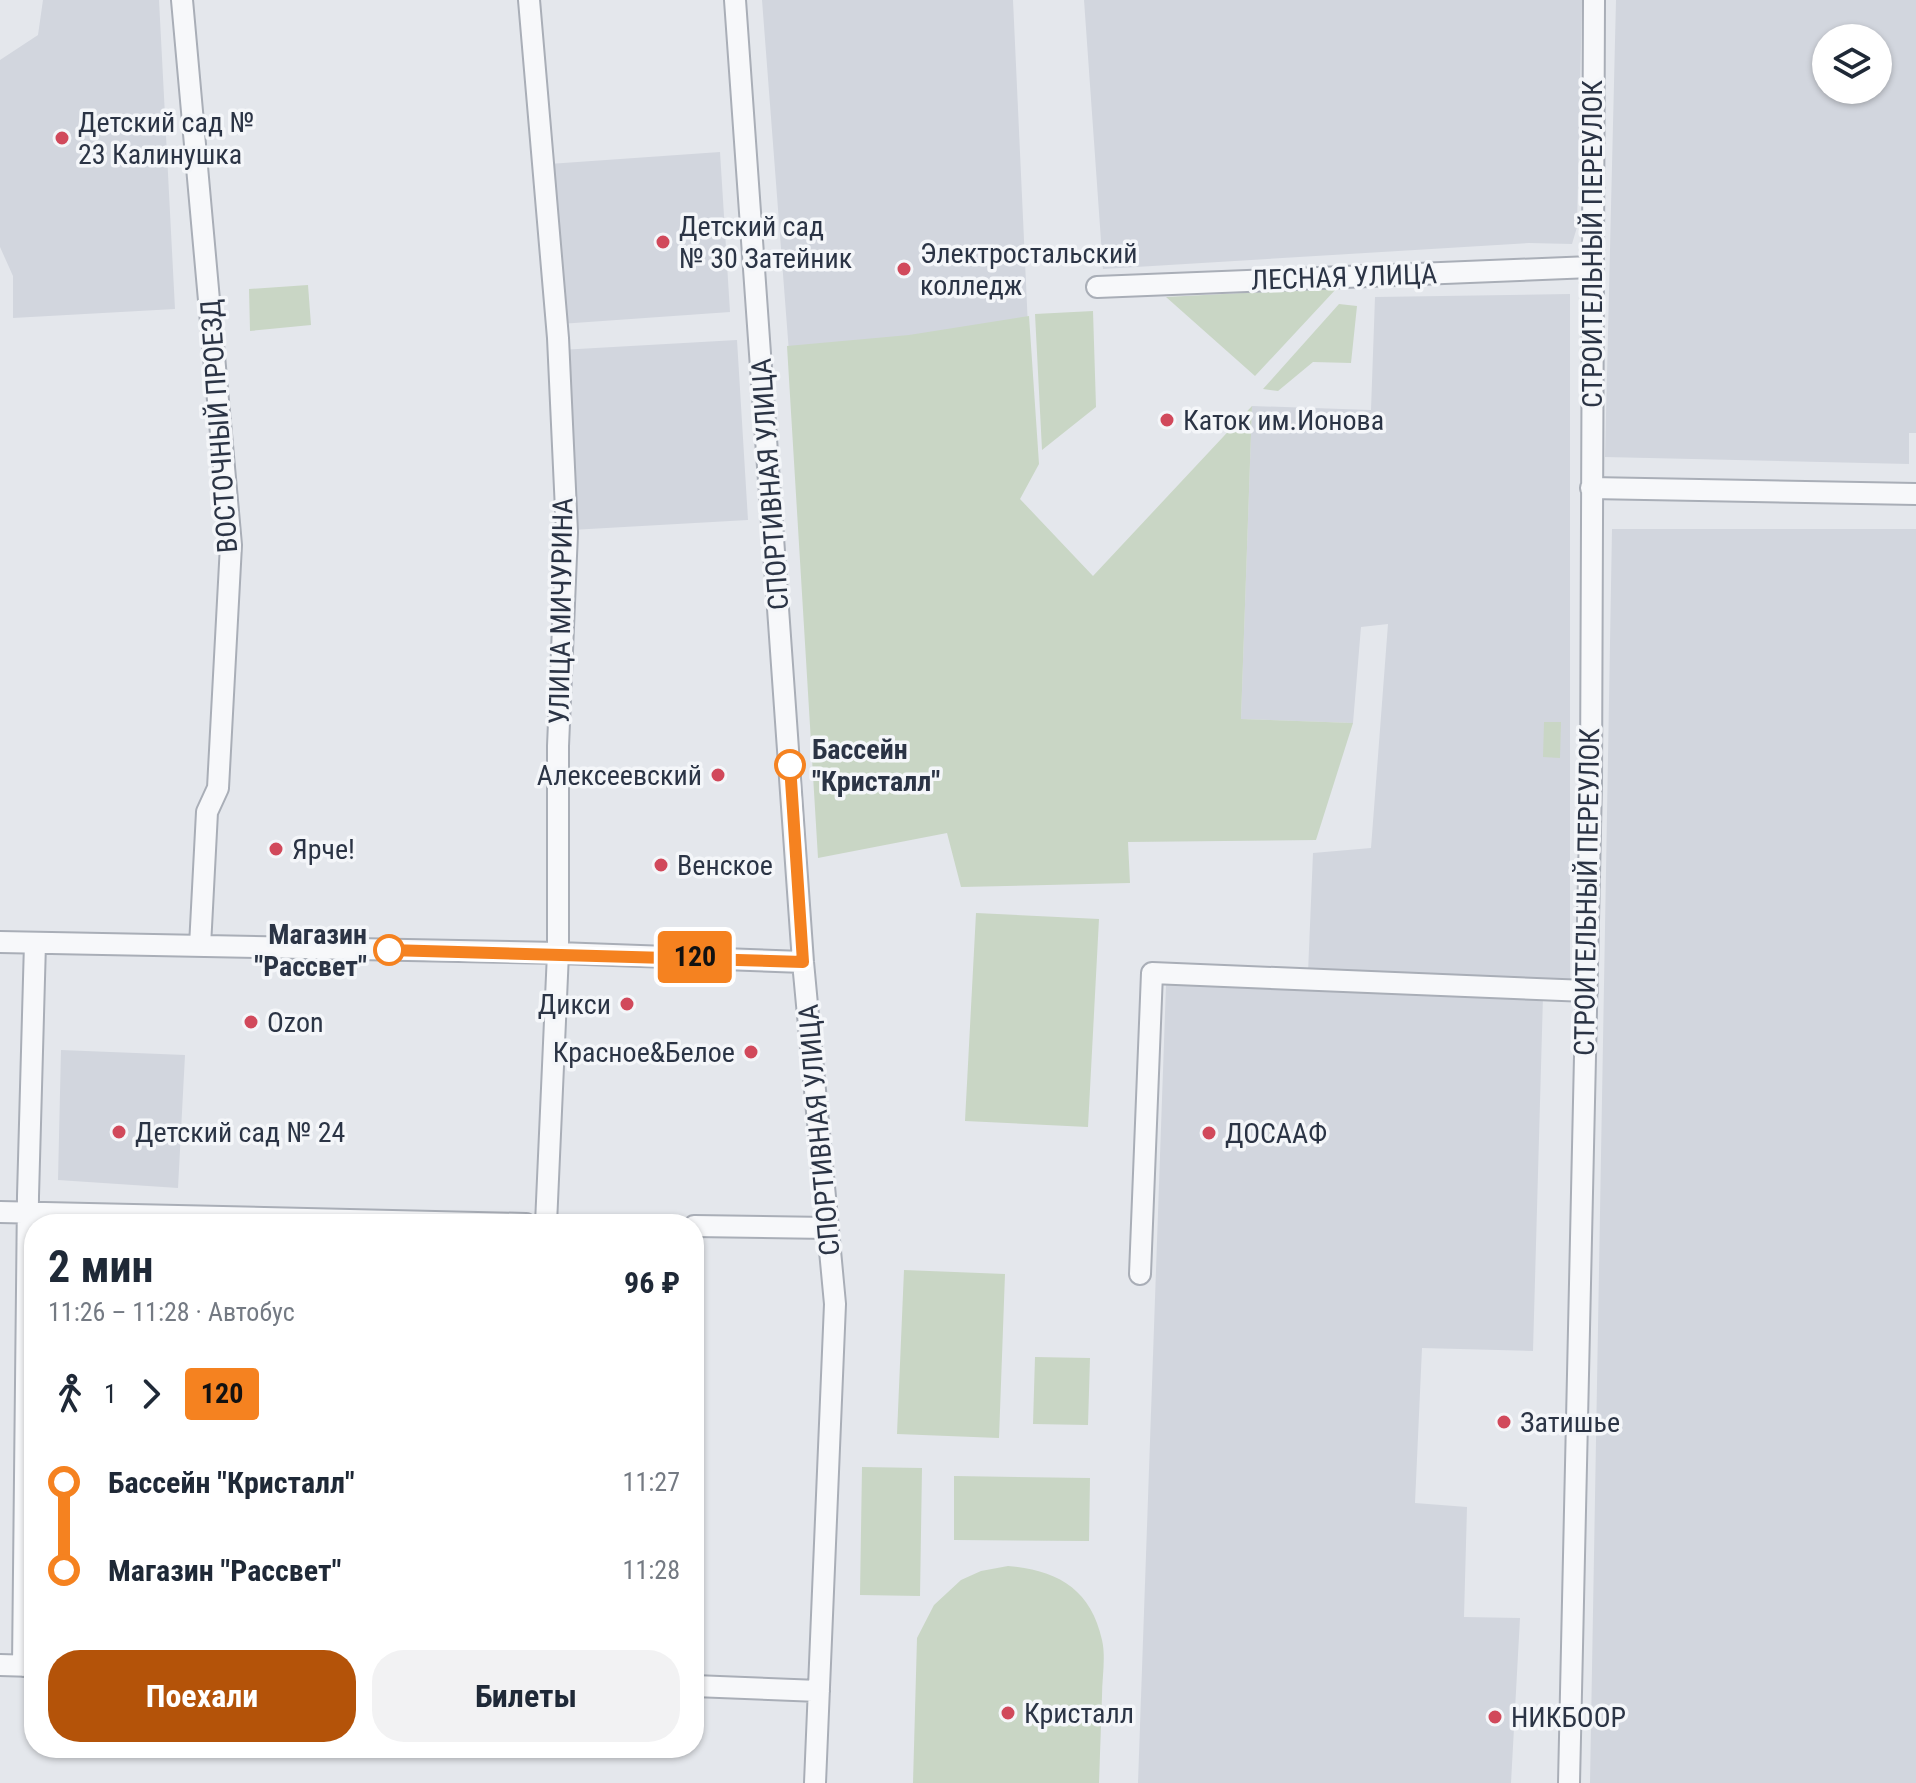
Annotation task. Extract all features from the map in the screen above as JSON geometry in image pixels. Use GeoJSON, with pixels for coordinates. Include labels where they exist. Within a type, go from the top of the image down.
{"type":"FeatureCollection","features":[{"type":"Feature","properties":{"kind":"street","name":"ВОСТОЧНЫЙ ПРОЕЗД"},"geometry":{"type":"LineString","coordinates":[[182,0],[231,545],[218,788],[207,812],[200,946]]}},
{"type":"Feature","properties":{"kind":"street","name":"УЛИЦА МИЧУРИНА"},"geometry":{"type":"LineString","coordinates":[[529,0],[558,338],[567,532],[558,746],[558,953],[546,1214]]}},
{"type":"Feature","properties":{"kind":"street","name":"СПОРТИВНАЯ УЛИЦА"},"geometry":{"type":"LineString","coordinates":[[735,0],[803,962],[834,1319],[815,1783]]}},
{"type":"Feature","properties":{"kind":"street","name":"СТРОИТЕЛЬНЫЙ ПЕРЕУЛОК"},"geometry":{"type":"LineString","coordinates":[[1569,1783],[1591,784],[1594,0]]}},
{"type":"Feature","properties":{"kind":"street","name":"ЛЕСНАЯ УЛИЦА"},"geometry":{"type":"LineString","coordinates":[[1097,287],[1591,267]]}},
{"type":"Feature","properties":{"kind":"street"},"geometry":{"type":"LineString","coordinates":[[1591,488],[1916,494]]}},
{"type":"Feature","properties":{"kind":"street"},"geometry":{"type":"LineString","coordinates":[[0,942],[558,953],[803,962]]}},
{"type":"Feature","properties":{"kind":"street"},"geometry":{"type":"LineString","coordinates":[[28,1212],[35,943]]}},
{"type":"Feature","properties":{"kind":"street"},"geometry":{"type":"LineString","coordinates":[[1140,1274],[1152,973],[1587,991]]}},
{"type":"Feature","properties":{"kind":"street"},"geometry":{"type":"LineString","coordinates":[[0,1212],[111,1214]]}},
{"type":"Feature","properties":{"kind":"street"},"geometry":{"type":"LineString","coordinates":[[704,1226],[828,1228]]}},
{"type":"Feature","properties":{"kind":"street"},"geometry":{"type":"LineString","coordinates":[[0,1665],[24,1666]]}},
{"type":"Feature","properties":{"kind":"street"},"geometry":{"type":"LineString","coordinates":[[704,1686],[819,1691]]}},
{"type":"Feature","properties":{"kind":"shaded area"},"geometry":{"type":"Polygon","coordinates":[[[43,0],[159,0],[175,309],[13,318],[13,276],[0,247],[0,60],[38,35],[43,0]]]}},
{"type":"Feature","properties":{"kind":"shaded area","name":"Электростальский колледж"},"geometry":{"type":"Polygon","coordinates":[[[762,0],[1013,0],[1034,458],[798,470],[762,0]]]}},
{"type":"Feature","properties":{"kind":"shaded area"},"geometry":{"type":"Polygon","coordinates":[[[1084,0],[1582,0],[1577,227],[1572,244],[1529,243],[1103,269],[1084,0]]]}},
{"type":"Feature","properties":{"kind":"shaded area"},"geometry":{"type":"Polygon","coordinates":[[[1616,0],[1916,0],[1916,433],[1909,433],[1909,464],[1605,457],[1616,0]]]}},
{"type":"Feature","properties":{"kind":"shaded area"},"geometry":{"type":"Polygon","coordinates":[[[720,152],[730,312],[560,324],[549,164],[720,152]]]}},
{"type":"Feature","properties":{"kind":"shaded area"},"geometry":{"type":"Polygon","coordinates":[[[1570,294],[1570,981],[1308,973],[1313,853],[1371,848],[1388,624],[1361,627],[1353,723],[1241,719],[1252,406],[1371,410],[1375,297],[1570,294]]]}},
{"type":"Feature","properties":{"kind":"shaded area"},"geometry":{"type":"Polygon","coordinates":[[[737,340],[748,520],[571,530],[560,350],[737,340]]]}},
{"type":"Feature","properties":{"kind":"shaded area"},"geometry":{"type":"Polygon","coordinates":[[[1612,529],[1916,529],[1916,1783],[1590,1783],[1612,529]]]}},
{"type":"Feature","properties":{"kind":"shaded area"},"geometry":{"type":"Polygon","coordinates":[[[1166,985],[1543,996],[1533,1351],[1422,1348],[1415,1503],[1467,1507],[1464,1617],[1520,1618],[1511,1783],[1138,1783],[1166,985]]]}},
{"type":"Feature","properties":{"kind":"shaded area"},"geometry":{"type":"Polygon","coordinates":[[[61,1050],[185,1055],[178,1188],[58,1180],[61,1050]]]}},
{"type":"Feature","properties":{"kind":"green space"},"geometry":{"type":"Polygon","coordinates":[[[308,285],[311,325],[250,331],[249,289],[308,285]]]}},
{"type":"Feature","properties":{"kind":"green space"},"geometry":{"type":"Polygon","coordinates":[[[1337,288],[1255,376],[1166,297],[1337,288]]]}},
{"type":"Feature","properties":{"kind":"green space"},"geometry":{"type":"Polygon","coordinates":[[[1339,304],[1357,306],[1351,363],[1313,362],[1278,391],[1263,389],[1339,304]]]}},
{"type":"Feature","properties":{"kind":"green space"},"geometry":{"type":"Polygon","coordinates":[[[1093,311],[1096,407],[1042,450],[1035,314],[1093,311]]]}},
{"type":"Feature","properties":{"kind":"green space"},"geometry":{"type":"Polygon","coordinates":[[[1029,316],[1039,464],[1020,499],[1093,576],[1252,406],[1241,719],[1353,723],[1316,840],[1128,842],[1130,883],[961,887],[947,833],[818,858],[787,346],[909,335],[1029,316]]]}},
{"type":"Feature","properties":{"kind":"green space"},"geometry":{"type":"Polygon","coordinates":[[[1544,722],[1561,722],[1560,758],[1543,757],[1544,722]]]}},
{"type":"Feature","properties":{"kind":"green space"},"geometry":{"type":"Polygon","coordinates":[[[976,913],[1099,919],[1088,1127],[965,1121],[976,913]]]}},
{"type":"Feature","properties":{"kind":"green space"},"geometry":{"type":"Polygon","coordinates":[[[904,1270],[1005,1274],[999,1438],[897,1434],[904,1270]]]}},
{"type":"Feature","properties":{"kind":"green space"},"geometry":{"type":"Polygon","coordinates":[[[1035,1357],[1090,1358],[1088,1425],[1033,1424],[1035,1357]]]}},
{"type":"Feature","properties":{"kind":"green space"},"geometry":{"type":"Polygon","coordinates":[[[862,1467],[922,1468],[920,1596],[860,1595],[862,1467]]]}},
{"type":"Feature","properties":{"kind":"green space"},"geometry":{"type":"Polygon","coordinates":[[[954,1476],[1090,1478],[1089,1541],[954,1540],[954,1476]]]}},
{"type":"Feature","properties":{"kind":"green space","name":"Кристалл"},"geometry":{"type":"Polygon","coordinates":[[[1008,1566],[1042,1572],[1069,1585],[1090,1607],[1097,1622],[1104,1653],[1099,1783],[913,1783],[917,1638],[934,1605],[961,1580],[981,1571],[1008,1566]]]}},
{"type":"Feature","properties":{"kind":"bus line","name":"120"},"geometry":{"type":"LineString","coordinates":[[389,950],[803,962],[790,765]]}},
{"type":"Feature","properties":{"kind":"place","name":"Детский сад № 23 Калинушка"},"geometry":{"type":"Point","coordinates":[62,138]}},
{"type":"Feature","properties":{"kind":"place","name":"Детский сад № 30 Затейник"},"geometry":{"type":"Point","coordinates":[663,242]}},
{"type":"Feature","properties":{"kind":"place","name":"Электростальский колледж"},"geometry":{"type":"Point","coordinates":[904,269]}},
{"type":"Feature","properties":{"kind":"place","name":"Каток им.Ионова"},"geometry":{"type":"Point","coordinates":[1167,420]}},
{"type":"Feature","properties":{"kind":"place","name":"Бассейн \"Кристалл\""},"geometry":{"type":"Point","coordinates":[790,765]}},
{"type":"Feature","properties":{"kind":"place","name":"Алексеевский"},"geometry":{"type":"Point","coordinates":[718,775]}},
{"type":"Feature","properties":{"kind":"place","name":"Ярче!"},"geometry":{"type":"Point","coordinates":[276,849]}},
{"type":"Feature","properties":{"kind":"place","name":"Венское"},"geometry":{"type":"Point","coordinates":[661,865]}},
{"type":"Feature","properties":{"kind":"place","name":"Магазин \"Рассвет\""},"geometry":{"type":"Point","coordinates":[389,950]}},
{"type":"Feature","properties":{"kind":"place","name":"Дикси"},"geometry":{"type":"Point","coordinates":[627,1004]}},
{"type":"Feature","properties":{"kind":"place","name":"Ozon"},"geometry":{"type":"Point","coordinates":[251,1022]}},
{"type":"Feature","properties":{"kind":"place","name":"Красное&Белое"},"geometry":{"type":"Point","coordinates":[751,1052]}},
{"type":"Feature","properties":{"kind":"place","name":"Детский сад № 24"},"geometry":{"type":"Point","coordinates":[119,1132]}},
{"type":"Feature","properties":{"kind":"place","name":"ДОСААФ"},"geometry":{"type":"Point","coordinates":[1209,1133]}},
{"type":"Feature","properties":{"kind":"place","name":"Затишье"},"geometry":{"type":"Point","coordinates":[1504,1422]}},
{"type":"Feature","properties":{"kind":"place","name":"Кристалл"},"geometry":{"type":"Point","coordinates":[1008,1713]}},
{"type":"Feature","properties":{"kind":"place","name":"НИКБООР"},"geometry":{"type":"Point","coordinates":[1495,1717]}}]}
